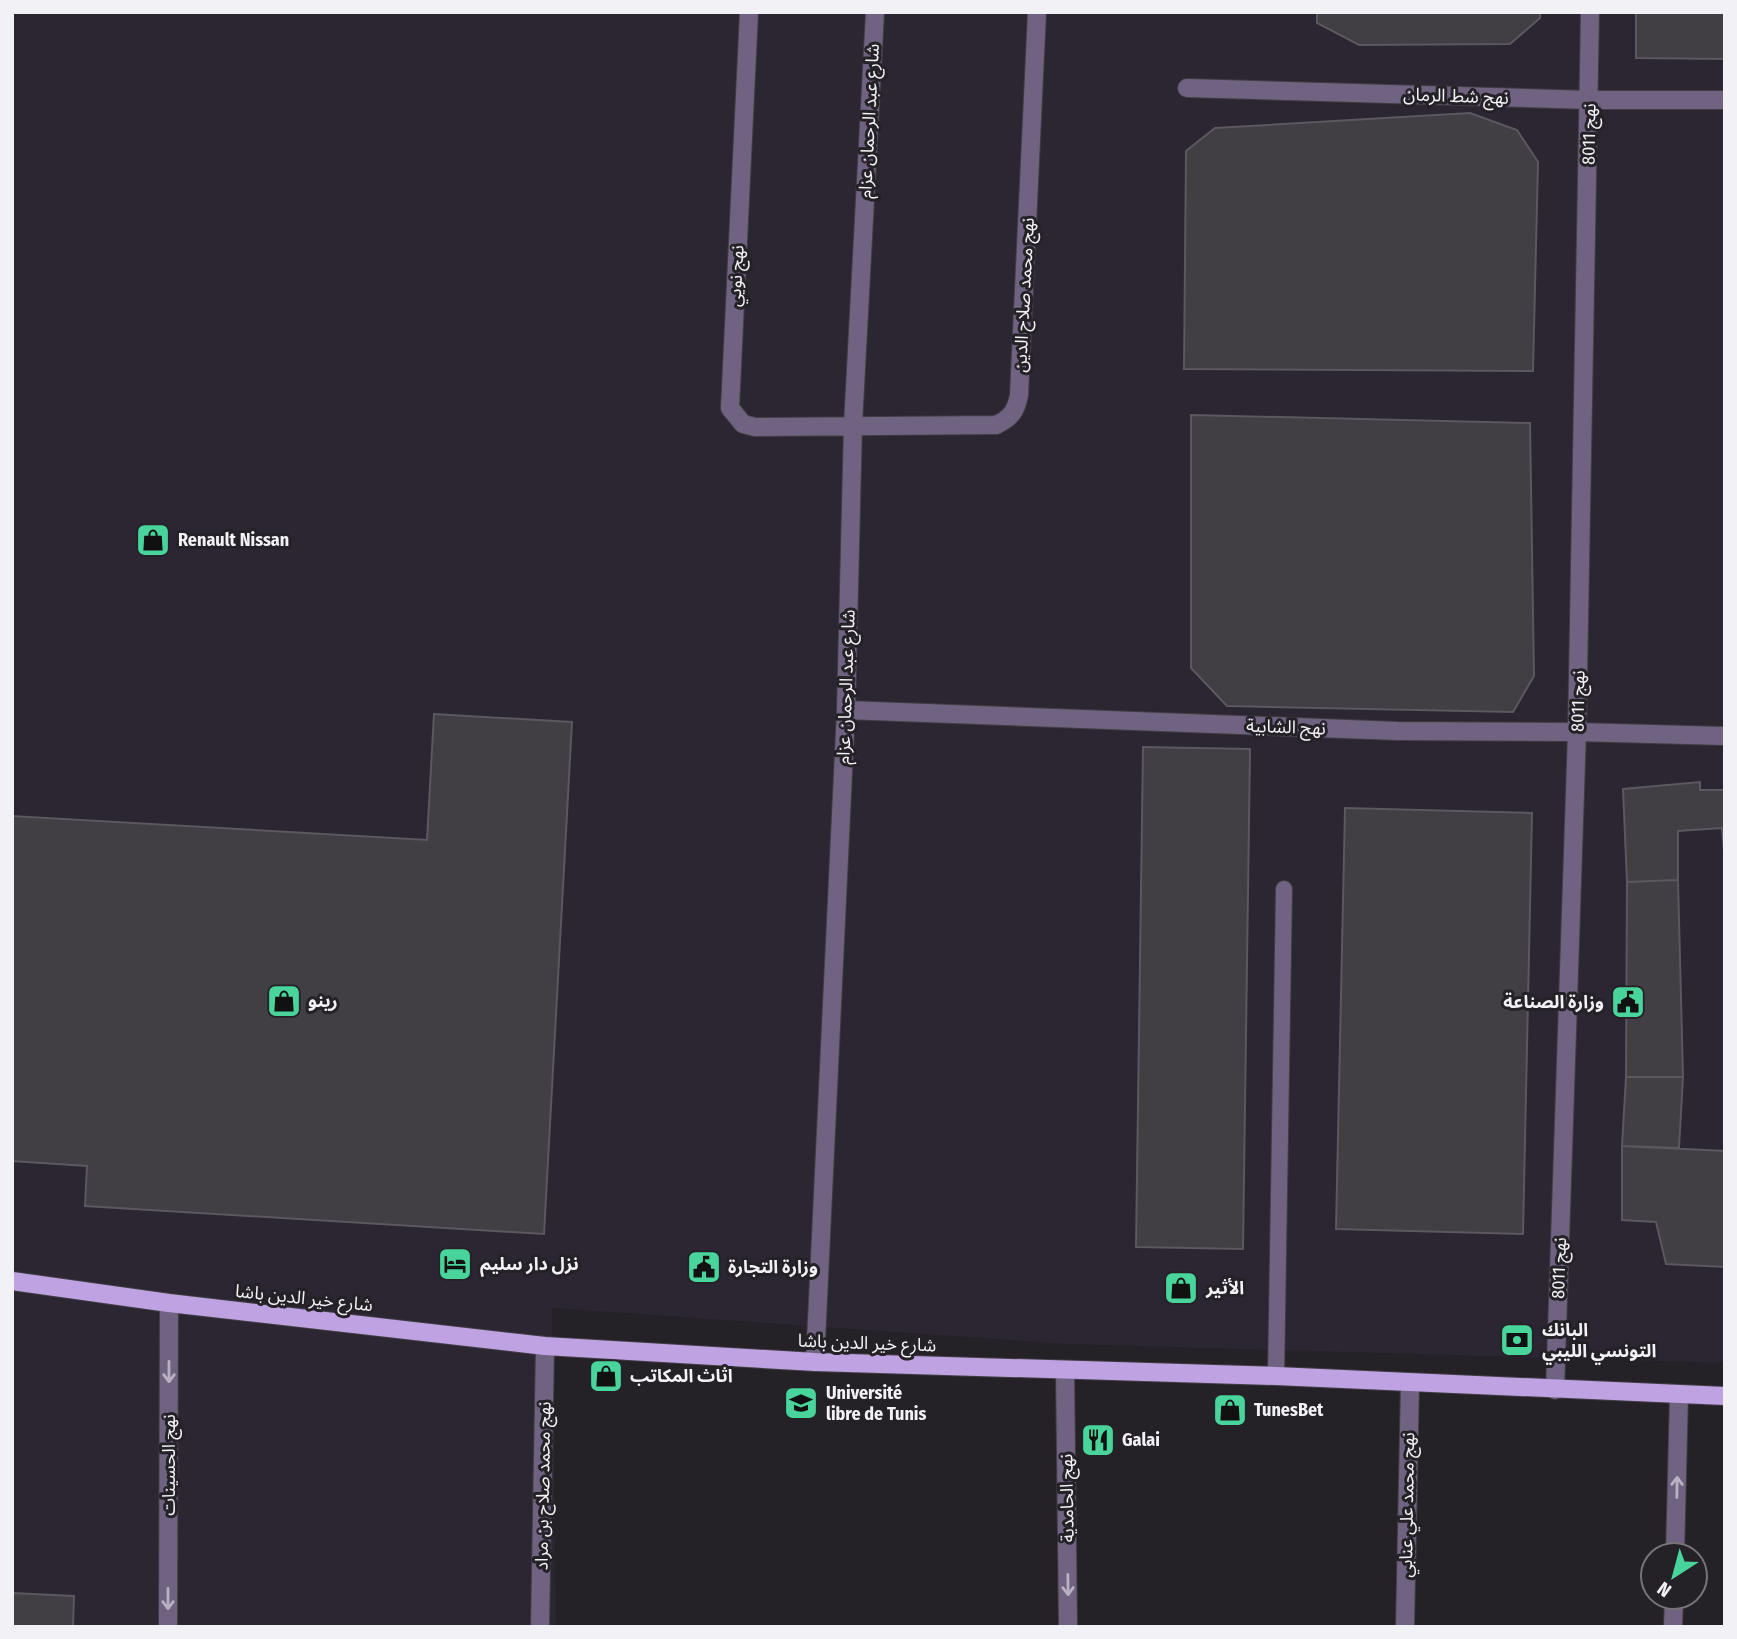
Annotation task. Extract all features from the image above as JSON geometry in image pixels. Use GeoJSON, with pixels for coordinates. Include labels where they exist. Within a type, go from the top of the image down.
{"type":"FeatureCollection","features":[{"type":"Feature","properties":{"kind":"main road","name":"شارع خير الدين باشا"},"geometry":{"type":"LineString","coordinates":[[12,1281],[169,1303],[545,1346],[814,1362],[1276,1376],[1725,1396]]}},
{"type":"Feature","properties":{"kind":"street","name":"نهج نويي"},"geometry":{"type":"LineString","coordinates":[[748,12],[730,408],[743,424],[755,427],[853,425]]}},
{"type":"Feature","properties":{"kind":"street","name":"شارع عبد الرحمان عزام"},"geometry":{"type":"LineString","coordinates":[[814,1362],[846,710],[853,425],[875,12]]}},
{"type":"Feature","properties":{"kind":"street","name":"نهج محمد صلاح الدين"},"geometry":{"type":"LineString","coordinates":[[853,425],[996,425],[1009,419],[1017,406],[1037,12]]}},
{"type":"Feature","properties":{"kind":"street","name":"نهج 8011"},"geometry":{"type":"LineString","coordinates":[[1555,1390],[1577,732],[1590,12]]}},
{"type":"Feature","properties":{"kind":"street","name":"نهج شط الرمان"},"geometry":{"type":"LineString","coordinates":[[1186,88],[1590,100],[1725,100]]}},
{"type":"Feature","properties":{"kind":"street","name":"نهج الشابية"},"geometry":{"type":"LineString","coordinates":[[846,710],[1398,732],[1577,732],[1725,736]]}},
{"type":"Feature","properties":{"kind":"street","name":"نهج الحسينات"},"geometry":{"type":"LineString","coordinates":[[168,1627],[169,1303]]}},
{"type":"Feature","properties":{"kind":"street","name":"نهج محمد صلاح بن مراد"},"geometry":{"type":"LineString","coordinates":[[540,1627],[545,1346]]}},
{"type":"Feature","properties":{"kind":"street","name":"نهج الحامدية"},"geometry":{"type":"LineString","coordinates":[[1065,1370],[1068,1627]]}},
{"type":"Feature","properties":{"kind":"street","name":"نهج محمد علي عنابي"},"geometry":{"type":"LineString","coordinates":[[1405,1627],[1410,1382]]}},
{"type":"Feature","properties":{"kind":"street"},"geometry":{"type":"LineString","coordinates":[[1675,1541],[1679,1394]]}},
{"type":"Feature","properties":{"kind":"lane"},"geometry":{"type":"LineString","coordinates":[[1276,1376],[1284,888]]}},
{"type":"Feature","properties":{"kind":"shaded area"},"geometry":{"type":"Polygon","coordinates":[[[12,12],[1725,12],[1725,1363],[1067,1344],[552,1308],[556,1627],[12,1627],[12,12]]]}},
{"type":"Feature","properties":{"kind":"building"},"geometry":{"type":"Polygon","coordinates":[[[1317,12],[1540,12],[1540,18],[1510,44],[1359,45],[1317,23],[1317,12]]]}},
{"type":"Feature","properties":{"kind":"building"},"geometry":{"type":"Polygon","coordinates":[[[1636,12],[1725,12],[1725,59],[1636,58],[1636,12]]]}},
{"type":"Feature","properties":{"kind":"building"},"geometry":{"type":"Polygon","coordinates":[[[1470,113],[1517,130],[1538,162],[1533,371],[1184,369],[1186,151],[1215,128],[1470,113]]]}},
{"type":"Feature","properties":{"kind":"building"},"geometry":{"type":"Polygon","coordinates":[[[1191,415],[1530,423],[1534,676],[1513,712],[1227,706],[1191,668],[1191,415]]]}},
{"type":"Feature","properties":{"kind":"building","name":"رينو"},"geometry":{"type":"Polygon","coordinates":[[[434,714],[572,722],[544,1234],[85,1206],[87,1166],[12,1161],[12,816],[427,840],[434,714]]]}},
{"type":"Feature","properties":{"kind":"building"},"geometry":{"type":"Polygon","coordinates":[[[1143,747],[1250,749],[1243,1249],[1136,1247],[1143,747]]]}},
{"type":"Feature","properties":{"kind":"building"},"geometry":{"type":"Polygon","coordinates":[[[1700,782],[1700,790],[1725,790],[1725,863],[1722,828],[1678,831],[1678,880],[1627,882],[1623,789],[1700,782]]]}},
{"type":"Feature","properties":{"kind":"building"},"geometry":{"type":"Polygon","coordinates":[[[1345,808],[1532,813],[1523,1234],[1336,1229],[1345,808]]]}},
{"type":"Feature","properties":{"kind":"building"},"geometry":{"type":"Polygon","coordinates":[[[1678,880],[1683,1077],[1626,1077],[1627,882],[1678,880]]]}},
{"type":"Feature","properties":{"kind":"building"},"geometry":{"type":"Polygon","coordinates":[[[1626,1077],[1683,1077],[1679,1148],[1622,1146],[1626,1077]]]}},
{"type":"Feature","properties":{"kind":"building"},"geometry":{"type":"Polygon","coordinates":[[[1622,1146],[1725,1151],[1725,1267],[1666,1264],[1656,1222],[1622,1220],[1622,1146]]]}},
{"type":"Feature","properties":{"kind":"building"},"geometry":{"type":"Polygon","coordinates":[[[12,1593],[74,1596],[73,1627],[12,1627],[12,1593]]]}},
{"type":"Feature","properties":{"kind":"place","name":"Renault Nissan"},"geometry":{"type":"Point","coordinates":[153,540]}},
{"type":"Feature","properties":{"kind":"place","name":"رينو"},"geometry":{"type":"Point","coordinates":[284,1001]}},
{"type":"Feature","properties":{"kind":"place","name":"وزارة الصناعة"},"geometry":{"type":"Point","coordinates":[1628,1002]}},
{"type":"Feature","properties":{"kind":"place","name":"نزل دار سليم"},"geometry":{"type":"Point","coordinates":[455,1264]}},
{"type":"Feature","properties":{"kind":"place","name":"وزارة التجارة"},"geometry":{"type":"Point","coordinates":[704,1267]}},
{"type":"Feature","properties":{"kind":"place","name":"الأثير"},"geometry":{"type":"Point","coordinates":[1181,1288]}},
{"type":"Feature","properties":{"kind":"place","name":"البانك التونسي الليبي"},"geometry":{"type":"Point","coordinates":[1517,1340]}},
{"type":"Feature","properties":{"kind":"place","name":"اثاث المكاتب"},"geometry":{"type":"Point","coordinates":[606,1376]}},
{"type":"Feature","properties":{"kind":"place","name":"Université libre de Tunis"},"geometry":{"type":"Point","coordinates":[801,1403]}},
{"type":"Feature","properties":{"kind":"place","name":"TunesBet"},"geometry":{"type":"Point","coordinates":[1230,1410]}},
{"type":"Feature","properties":{"kind":"place","name":"Galai"},"geometry":{"type":"Point","coordinates":[1098,1440]}}]}
